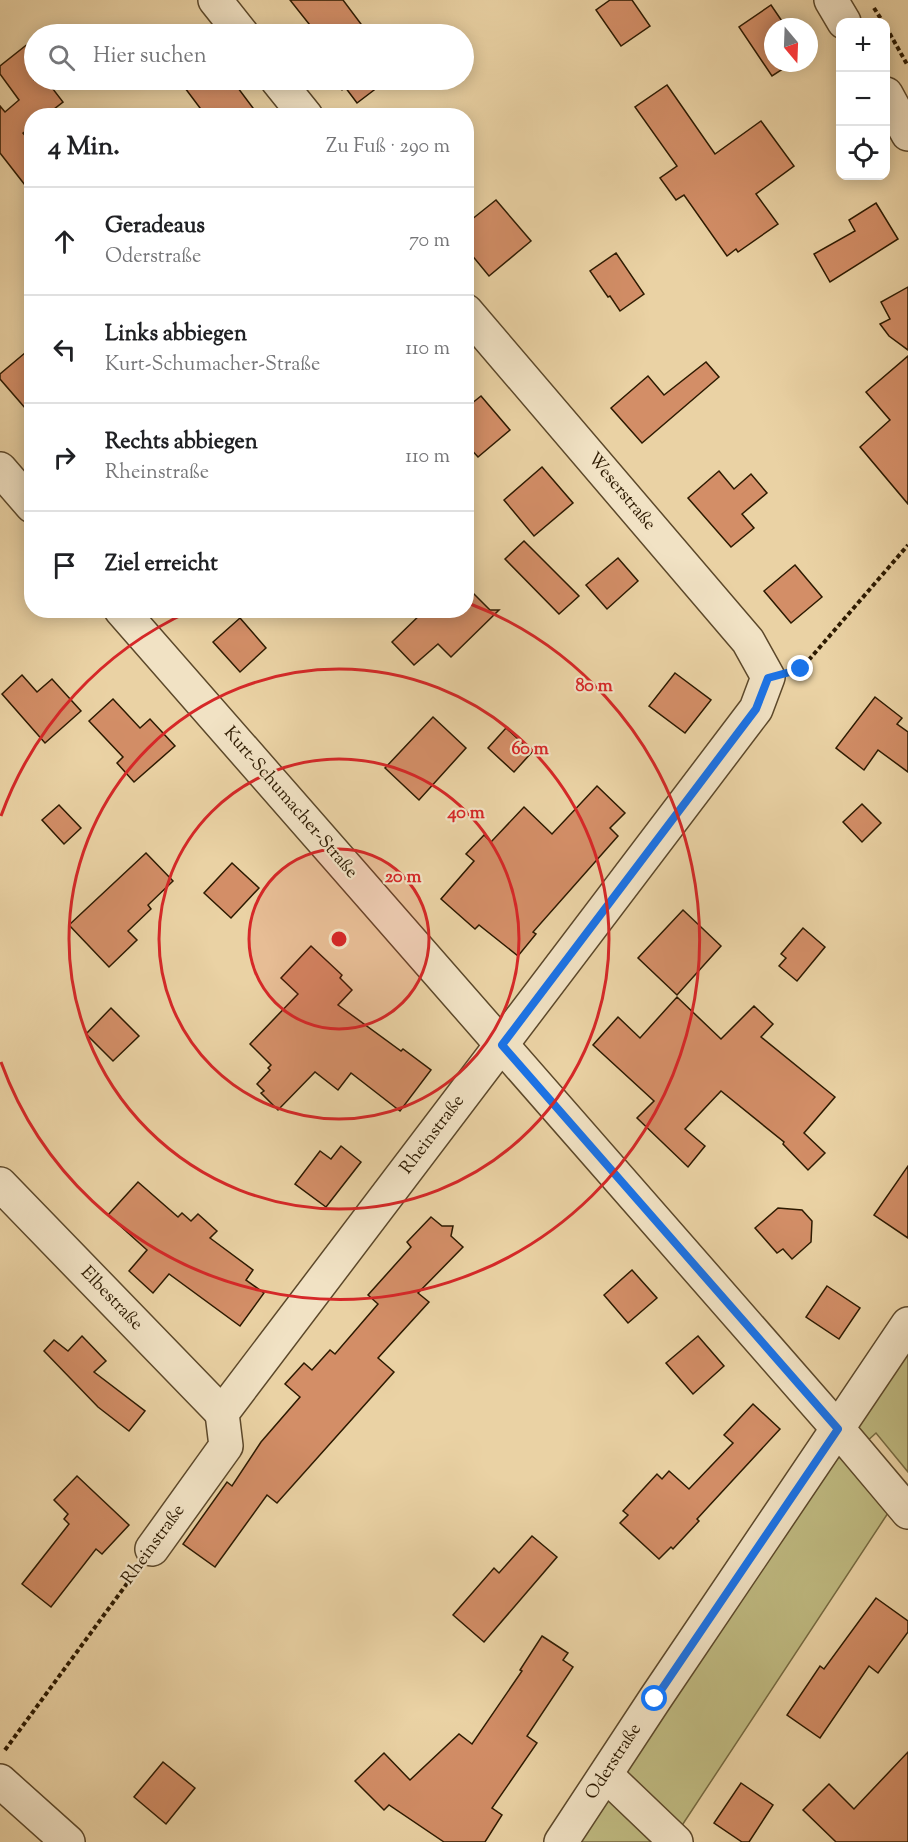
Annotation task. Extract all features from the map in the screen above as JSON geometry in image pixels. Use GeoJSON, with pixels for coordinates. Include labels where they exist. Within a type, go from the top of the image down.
{"type":"FeatureCollection","features":[{"type":"Feature","properties":{"kind":"street"},"geometry":{"type":"LineString","coordinates":[[215,0],[234,24]]}},
{"type":"Feature","properties":{"kind":"street"},"geometry":{"type":"LineString","coordinates":[[831,0],[842,18]]}},
{"type":"Feature","properties":{"kind":"street"},"geometry":{"type":"LineString","coordinates":[[286,90],[300,108]]}},
{"type":"Feature","properties":{"kind":"street"},"geometry":{"type":"LineString","coordinates":[[890,103],[908,134]]}},
{"type":"Feature","properties":{"kind":"street","name":"Weserstraße"},"geometry":{"type":"LineString","coordinates":[[474,320],[748,640],[768,678]]}},
{"type":"Feature","properties":{"kind":"street"},"geometry":{"type":"LineString","coordinates":[[0,469],[24,497]]}},
{"type":"Feature","properties":{"kind":"street","name":"Kurt-Schumacher-Straße"},"geometry":{"type":"LineString","coordinates":[[128,618],[838,1429],[908,1512]]}},
{"type":"Feature","properties":{"kind":"street","name":"Rheinstraße"},"geometry":{"type":"LineString","coordinates":[[152,1549],[226,1446],[222,1413],[756,709],[768,678]]}},
{"type":"Feature","properties":{"kind":"street","name":"Elbestraße"},"geometry":{"type":"LineString","coordinates":[[0,1184],[222,1413]]}},
{"type":"Feature","properties":{"kind":"street","name":"Oderstraße"},"geometry":{"type":"LineString","coordinates":[[561,1842],[908,1324]]}},
{"type":"Feature","properties":{"kind":"street"},"geometry":{"type":"LineString","coordinates":[[606,1775],[676,1842]]}},
{"type":"Feature","properties":{"kind":"street"},"geometry":{"type":"LineString","coordinates":[[0,1781],[68,1842]]}},
{"type":"Feature","properties":{"kind":"path"},"geometry":{"type":"LineString","coordinates":[[890,35],[908,66]]}},
{"type":"Feature","properties":{"kind":"path"},"geometry":{"type":"LineString","coordinates":[[768,678],[801,669],[908,545]]}},
{"type":"Feature","properties":{"kind":"path","name":"Rheinstraße"},"geometry":{"type":"LineString","coordinates":[[0,1757],[152,1549]]}},
{"type":"Feature","properties":{"kind":"shaded area"},"geometry":{"type":"Polygon","coordinates":[[[908,1347],[908,1472],[876,1433],[865,1443],[858,1428],[861,1418],[908,1347]]]}},
{"type":"Feature","properties":{"kind":"shaded area"},"geometry":{"type":"Polygon","coordinates":[[[842,1449],[892,1507],[671,1842],[576,1842],[842,1449]]]}},
{"type":"Feature","properties":{"kind":"building"},"geometry":{"type":"Polygon","coordinates":[[[290,0],[343,0],[361,24],[309,24],[290,0]]]}},
{"type":"Feature","properties":{"kind":"building"},"geometry":{"type":"Polygon","coordinates":[[[610,0],[632,0],[650,26],[621,46],[596,10],[610,0]]]}},
{"type":"Feature","properties":{"kind":"building"},"geometry":{"type":"Polygon","coordinates":[[[771,5],[780,18],[764,18],[764,64],[739,27],[771,5]]]}},
{"type":"Feature","properties":{"kind":"building"},"geometry":{"type":"Polygon","coordinates":[[[24,47],[24,90],[54,90],[63,102],[55,108],[24,108],[24,184],[0,153],[0,106],[5,112],[19,100],[0,74],[0,66],[24,47]]]}},
{"type":"Feature","properties":{"kind":"building"},"geometry":{"type":"Polygon","coordinates":[[[667,85],[715,154],[761,121],[794,166],[756,194],[778,224],[738,252],[736,249],[727,256],[684,195],[676,200],[660,178],[677,166],[635,107],[667,85]]]}},
{"type":"Feature","properties":{"kind":"building"},"geometry":{"type":"Polygon","coordinates":[[[186,90],[240,90],[253,108],[200,108],[186,90]]]}},
{"type":"Feature","properties":{"kind":"building"},"geometry":{"type":"Polygon","coordinates":[[[347,90],[374,90],[357,103],[347,90]]]}},
{"type":"Feature","properties":{"kind":"building"},"geometry":{"type":"Polygon","coordinates":[[[496,200],[531,241],[489,276],[474,258],[474,218],[496,200]]]}},
{"type":"Feature","properties":{"kind":"building"},"geometry":{"type":"Polygon","coordinates":[[[876,203],[898,239],[830,282],[814,254],[855,231],[849,220],[876,203]]]}},
{"type":"Feature","properties":{"kind":"building"},"geometry":{"type":"Polygon","coordinates":[[[616,253],[644,294],[620,311],[590,271],[616,253]]]}},
{"type":"Feature","properties":{"kind":"building"},"geometry":{"type":"Polygon","coordinates":[[[908,287],[908,350],[889,336],[880,324],[890,319],[881,302],[908,287]]]}},
{"type":"Feature","properties":{"kind":"building"},"geometry":{"type":"Polygon","coordinates":[[[24,354],[24,407],[0,379],[0,374],[24,354]]]}},
{"type":"Feature","properties":{"kind":"building"},"geometry":{"type":"Polygon","coordinates":[[[908,356],[908,504],[860,447],[890,420],[866,392],[908,356]]]}},
{"type":"Feature","properties":{"kind":"building"},"geometry":{"type":"Polygon","coordinates":[[[706,362],[719,377],[642,443],[611,408],[648,376],[664,395],[706,362]]]}},
{"type":"Feature","properties":{"kind":"building"},"geometry":{"type":"Polygon","coordinates":[[[481,396],[510,430],[478,457],[474,453],[474,402],[481,396]]]}},
{"type":"Feature","properties":{"kind":"building"},"geometry":{"type":"Polygon","coordinates":[[[542,467],[573,503],[534,536],[504,500],[542,467]]]}},
{"type":"Feature","properties":{"kind":"building"},"geometry":{"type":"Polygon","coordinates":[[[719,471],[734,489],[751,474],[767,493],[742,514],[754,528],[731,547],[688,498],[719,471]]]}},
{"type":"Feature","properties":{"kind":"building"},"geometry":{"type":"Polygon","coordinates":[[[524,541],[579,596],[559,614],[505,559],[524,541]]]}},
{"type":"Feature","properties":{"kind":"building"},"geometry":{"type":"Polygon","coordinates":[[[618,558],[638,581],[607,609],[586,585],[618,558]]]}},
{"type":"Feature","properties":{"kind":"building"},"geometry":{"type":"Polygon","coordinates":[[[795,565],[822,597],[791,623],[764,591],[795,565]]]}},
{"type":"Feature","properties":{"kind":"building"},"geometry":{"type":"Polygon","coordinates":[[[474,594],[490,610],[499,610],[451,657],[438,644],[414,665],[392,642],[417,618],[474,618],[474,594]]]}},
{"type":"Feature","properties":{"kind":"building"},"geometry":{"type":"Polygon","coordinates":[[[240,618],[266,648],[240,672],[213,642],[240,618]]]}},
{"type":"Feature","properties":{"kind":"building"},"geometry":{"type":"Polygon","coordinates":[[[675,673],[711,700],[685,733],[649,706],[675,673]]]}},
{"type":"Feature","properties":{"kind":"building"},"geometry":{"type":"Polygon","coordinates":[[[22,675],[37,692],[52,679],[81,711],[45,743],[2,694],[22,675]]]}},
{"type":"Feature","properties":{"kind":"building"},"geometry":{"type":"Polygon","coordinates":[[[875,697],[902,718],[897,724],[908,732],[908,772],[878,750],[864,770],[836,748],[875,697]]]}},
{"type":"Feature","properties":{"kind":"building"},"geometry":{"type":"Polygon","coordinates":[[[113,699],[140,728],[150,719],[175,746],[134,782],[117,763],[123,757],[89,721],[113,699]]]}},
{"type":"Feature","properties":{"kind":"building"},"geometry":{"type":"Polygon","coordinates":[[[433,717],[466,748],[419,800],[385,768],[433,717]]]}},
{"type":"Feature","properties":{"kind":"building"},"geometry":{"type":"Polygon","coordinates":[[[506,728],[532,752],[514,772],[488,748],[506,728]]]}},
{"type":"Feature","properties":{"kind":"building"},"geometry":{"type":"Polygon","coordinates":[[[597,786],[625,813],[610,828],[618,836],[533,932],[536,934],[518,956],[479,925],[475,929],[441,899],[474,861],[466,854],[484,835],[491,842],[524,807],[552,834],[597,786]]]}},
{"type":"Feature","properties":{"kind":"building"},"geometry":{"type":"Polygon","coordinates":[[[862,804],[881,823],[862,842],[843,822],[862,804]]]}},
{"type":"Feature","properties":{"kind":"building"},"geometry":{"type":"Polygon","coordinates":[[[59,805],[81,828],[64,844],[42,820],[59,805]]]}},
{"type":"Feature","properties":{"kind":"building"},"geometry":{"type":"Polygon","coordinates":[[[146,853],[173,881],[148,905],[151,909],[128,931],[137,940],[109,967],[69,925],[146,853]]]}},
{"type":"Feature","properties":{"kind":"building"},"geometry":{"type":"Polygon","coordinates":[[[232,863],[259,888],[231,918],[204,893],[232,863]]]}},
{"type":"Feature","properties":{"kind":"building"},"geometry":{"type":"Polygon","coordinates":[[[683,910],[721,946],[677,995],[638,958],[683,910]]]}},
{"type":"Feature","properties":{"kind":"building"},"geometry":{"type":"Polygon","coordinates":[[[803,928],[825,947],[797,981],[779,966],[786,958],[781,954],[803,928]]]}},
{"type":"Feature","properties":{"kind":"building"},"geometry":{"type":"Polygon","coordinates":[[[311,946],[342,975],[340,978],[352,990],[338,1005],[431,1070],[400,1111],[351,1073],[338,1090],[315,1072],[278,1110],[261,1093],[264,1091],[257,1084],[270,1070],[268,1068],[271,1065],[250,1044],[298,994],[281,978],[311,946]]]}},
{"type":"Feature","properties":{"kind":"building"},"geometry":{"type":"Polygon","coordinates":[[[677,997],[721,1039],[754,1006],[773,1024],[761,1037],[835,1097],[804,1133],[825,1153],[808,1170],[783,1144],[784,1142],[721,1091],[685,1129],[705,1146],[688,1167],[637,1118],[654,1101],[593,1045],[618,1017],[640,1038],[677,997]]]}},
{"type":"Feature","properties":{"kind":"building"},"geometry":{"type":"Polygon","coordinates":[[[111,1008],[139,1036],[113,1061],[86,1034],[111,1008]]]}},
{"type":"Feature","properties":{"kind":"building"},"geometry":{"type":"Polygon","coordinates":[[[341,1146],[361,1162],[326,1207],[295,1184],[320,1151],[331,1159],[341,1146]]]}},
{"type":"Feature","properties":{"kind":"building"},"geometry":{"type":"Polygon","coordinates":[[[908,1166],[908,1238],[874,1215],[908,1166]]]}},
{"type":"Feature","properties":{"kind":"building"},"geometry":{"type":"Polygon","coordinates":[[[138,1182],[178,1217],[182,1213],[191,1221],[198,1214],[217,1231],[210,1238],[253,1270],[246,1280],[264,1293],[240,1326],[169,1274],[153,1293],[129,1271],[147,1250],[108,1215],[138,1182]]]}},
{"type":"Feature","properties":{"kind":"building"},"geometry":{"type":"Polygon","coordinates":[[[778,1208],[802,1210],[812,1221],[811,1242],[792,1259],[783,1249],[777,1253],[755,1228],[778,1208]]]}},
{"type":"Feature","properties":{"kind":"building"},"geometry":{"type":"Polygon","coordinates":[[[431,1217],[442,1226],[453,1226],[451,1236],[463,1247],[418,1293],[429,1302],[378,1358],[394,1372],[277,1503],[267,1495],[215,1567],[183,1544],[227,1482],[232,1486],[261,1442],[300,1397],[285,1384],[304,1363],[312,1370],[330,1350],[335,1354],[378,1304],[368,1295],[411,1247],[407,1242],[431,1217]]]}},
{"type":"Feature","properties":{"kind":"building"},"geometry":{"type":"Polygon","coordinates":[[[632,1270],[657,1298],[628,1323],[604,1295],[632,1270]]]}},
{"type":"Feature","properties":{"kind":"building"},"geometry":{"type":"Polygon","coordinates":[[[827,1286],[860,1308],[839,1339],[806,1317],[827,1286]]]}},
{"type":"Feature","properties":{"kind":"building"},"geometry":{"type":"Polygon","coordinates":[[[82,1336],[106,1361],[94,1372],[145,1411],[129,1431],[98,1407],[44,1351],[54,1340],[68,1351],[82,1336]]]}},
{"type":"Feature","properties":{"kind":"building"},"geometry":{"type":"Polygon","coordinates":[[[698,1336],[724,1366],[693,1394],[666,1363],[698,1336]]]}},
{"type":"Feature","properties":{"kind":"building"},"geometry":{"type":"Polygon","coordinates":[[[753,1404],[780,1429],[697,1519],[699,1521],[673,1549],[671,1547],[659,1559],[620,1523],[628,1515],[623,1511],[657,1474],[662,1479],[669,1471],[689,1489],[733,1443],[724,1435],[753,1404]]]}},
{"type":"Feature","properties":{"kind":"building"},"geometry":{"type":"Polygon","coordinates":[[[77,1476],[129,1525],[102,1554],[96,1549],[51,1607],[22,1584],[69,1524],[64,1519],[68,1514],[54,1500],[77,1476]]]}},
{"type":"Feature","properties":{"kind":"building"},"geometry":{"type":"Polygon","coordinates":[[[532,1536],[557,1557],[484,1642],[453,1615],[494,1568],[499,1573],[532,1536]]]}},
{"type":"Feature","properties":{"kind":"building"},"geometry":{"type":"Polygon","coordinates":[[[876,1598],[908,1621],[908,1632],[878,1673],[869,1666],[820,1738],[787,1715],[820,1666],[824,1669],[876,1598]]]}},
{"type":"Feature","properties":{"kind":"building"},"geometry":{"type":"Polygon","coordinates":[[[542,1636],[568,1653],[563,1660],[573,1667],[527,1736],[537,1743],[492,1808],[502,1815],[485,1842],[444,1842],[389,1805],[384,1810],[355,1781],[384,1753],[410,1780],[459,1734],[472,1744],[522,1671],[520,1670],[542,1636]]]}},
{"type":"Feature","properties":{"kind":"building"},"geometry":{"type":"Polygon","coordinates":[[[908,1752],[908,1842],[836,1842],[803,1810],[829,1784],[854,1809],[908,1752]]]}},
{"type":"Feature","properties":{"kind":"building"},"geometry":{"type":"Polygon","coordinates":[[[163,1762],[195,1788],[166,1824],[134,1797],[163,1762]]]}},
{"type":"Feature","properties":{"kind":"building"},"geometry":{"type":"Polygon","coordinates":[[[741,1783],[773,1805],[749,1842],[742,1842],[714,1823],[741,1783]]]}},
{"type":"Feature","properties":{"kind":"route"},"geometry":{"type":"LineString","coordinates":[[655,1699],[838,1429],[502,1045],[756,709],[768,678],[801,669]]}}]}
